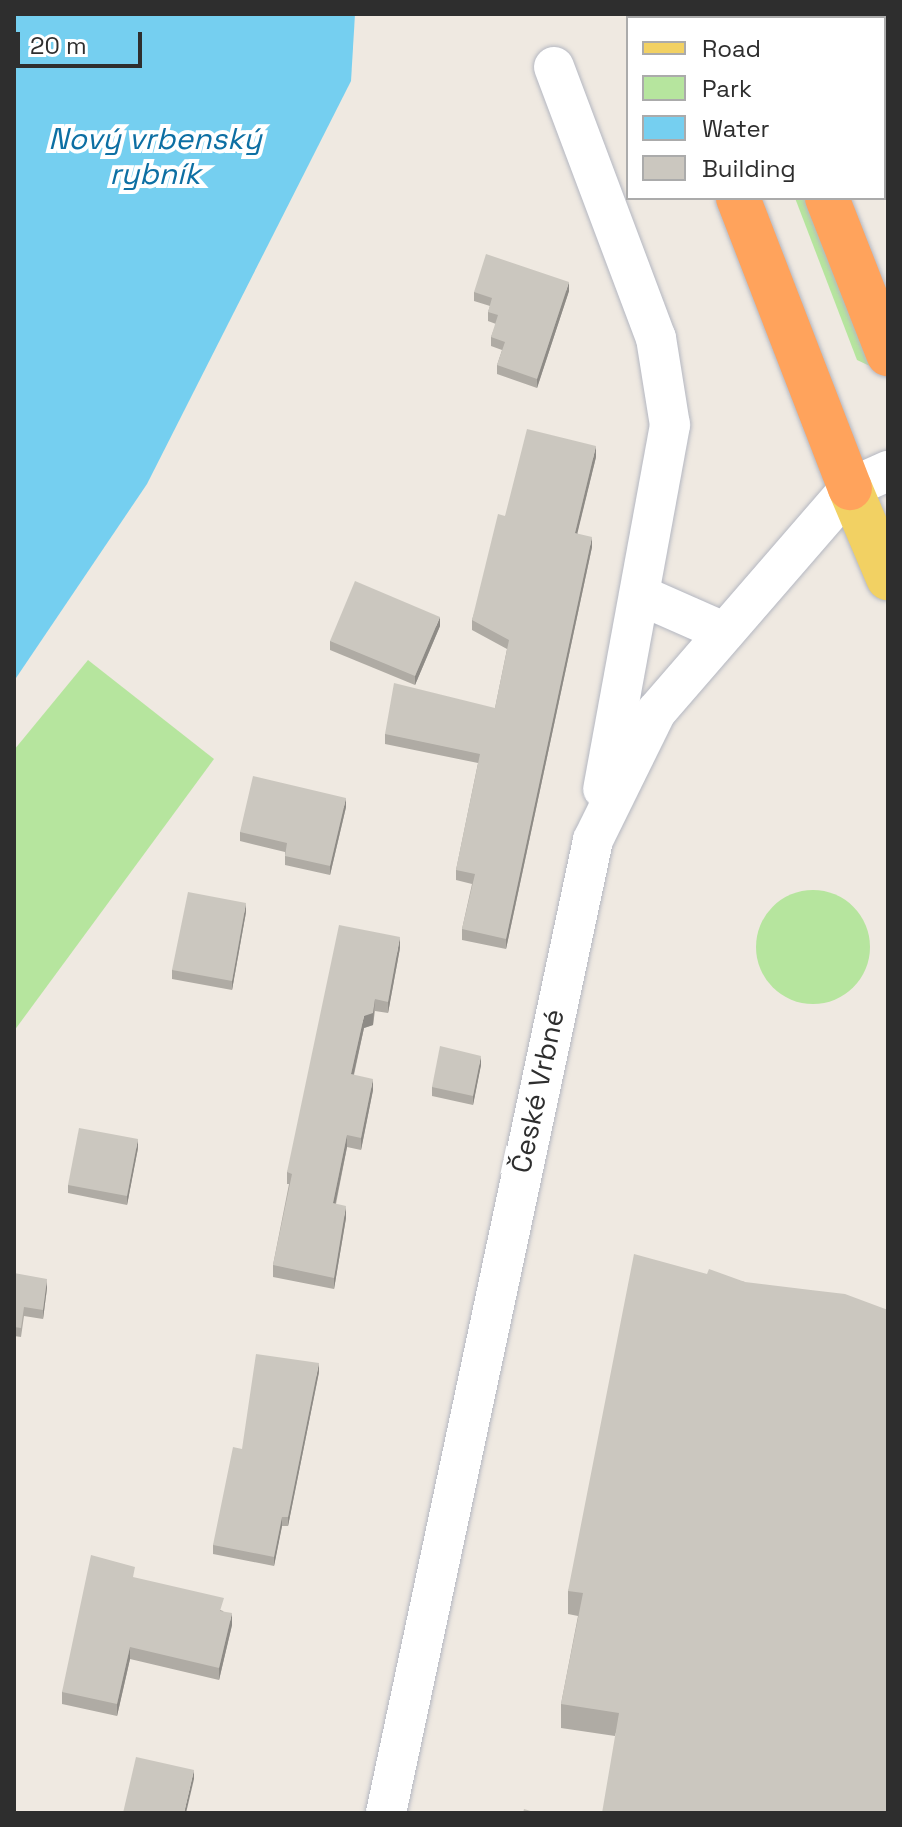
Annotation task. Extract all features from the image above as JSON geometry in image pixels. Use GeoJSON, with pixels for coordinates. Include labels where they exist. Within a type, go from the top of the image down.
{"type":"FeatureCollection","features":[{"type":"Feature","properties":{"kind":"highway"},"geometry":{"type":"LineString","coordinates":[[739,200],[869,480]]}},
{"type":"Feature","properties":{"kind":"highway"},"geometry":{"type":"LineString","coordinates":[[828,200],[888,354]]}},
{"type":"Feature","properties":{"kind":"main road"},"geometry":{"type":"LineString","coordinates":[[869,480],[888,578]]}},
{"type":"Feature","properties":{"kind":"street"},"geometry":{"type":"LineString","coordinates":[[554,67],[656,338],[670,425],[593,840]]}},
{"type":"Feature","properties":{"kind":"street","name":"České Vrbné"},"geometry":{"type":"LineString","coordinates":[[386,1813],[593,840],[656,712],[724,632],[869,480]]}},
{"type":"Feature","properties":{"kind":"street"},"geometry":{"type":"LineString","coordinates":[[640,595],[724,632]]}},
{"type":"Feature","properties":{"kind":"green space"},"geometry":{"type":"Polygon","coordinates":[[[796,200],[806,200],[872,367],[857,360],[796,200]]]}},
{"type":"Feature","properties":{"kind":"green space"},"geometry":{"type":"Polygon","coordinates":[[[88,660],[214,759],[14,1031],[14,750],[88,660]]]}},
{"type":"Feature","properties":{"kind":"green space"},"geometry":{"type":"Polygon","coordinates":[[[813,890],[835,894],[853,907],[866,925],[870,947],[866,969],[853,987],[835,1000],[813,1004],[791,1000],[773,987],[760,969],[756,947],[760,925],[773,907],[791,894],[813,890]]]}},
{"type":"Feature","properties":{"kind":"water","name":"Nový vrbenský rybník"},"geometry":{"type":"Polygon","coordinates":[[[14,14],[355,14],[351,81],[147,484],[14,681],[14,14]]]}},
{"type":"Feature","properties":{"kind":"building"},"geometry":{"type":"Polygon","coordinates":[[[486,254],[569,282],[537,379],[497,365],[505,342],[491,337],[498,315],[488,312],[492,298],[474,292],[486,254]]]}},
{"type":"Feature","properties":{"kind":"building"},"geometry":{"type":"Polygon","coordinates":[[[527,429],[596,446],[575,533],[592,537],[506,939],[462,929],[475,874],[456,870],[480,754],[385,734],[394,683],[495,708],[509,640],[472,620],[498,514],[505,516],[527,429]]]}},
{"type":"Feature","properties":{"kind":"building"},"geometry":{"type":"Polygon","coordinates":[[[355,581],[440,617],[415,676],[330,641],[355,581]]]}},
{"type":"Feature","properties":{"kind":"building"},"geometry":{"type":"Polygon","coordinates":[[[253,776],[346,798],[330,866],[285,856],[287,843],[240,832],[253,776]]]}},
{"type":"Feature","properties":{"kind":"building"},"geometry":{"type":"Polygon","coordinates":[[[188,892],[246,903],[232,981],[172,970],[188,892]]]}},
{"type":"Feature","properties":{"kind":"building"},"geometry":{"type":"Polygon","coordinates":[[[339,925],[400,937],[388,1002],[375,999],[373,1013],[364,1016],[351,1074],[373,1079],[361,1138],[347,1135],[333,1203],[346,1206],[334,1278],[273,1265],[292,1174],[287,1172],[339,925]]]}},
{"type":"Feature","properties":{"kind":"building"},"geometry":{"type":"Polygon","coordinates":[[[440,1046],[481,1056],[473,1096],[432,1087],[440,1046]]]}},
{"type":"Feature","properties":{"kind":"building"},"geometry":{"type":"Polygon","coordinates":[[[79,1128],[138,1139],[127,1196],[68,1185],[79,1128]]]}},
{"type":"Feature","properties":{"kind":"building"},"geometry":{"type":"Polygon","coordinates":[[[634,1254],[707,1274],[709,1269],[745,1282],[845,1294],[888,1310],[888,1813],[602,1813],[619,1713],[561,1704],[583,1593],[568,1591],[634,1254]]]}},
{"type":"Feature","properties":{"kind":"building"},"geometry":{"type":"Polygon","coordinates":[[[14,1273],[47,1279],[43,1310],[24,1307],[21,1328],[14,1327],[14,1273]]]}},
{"type":"Feature","properties":{"kind":"building"},"geometry":{"type":"Polygon","coordinates":[[[256,1354],[319,1363],[288,1517],[282,1517],[274,1557],[213,1545],[233,1447],[242,1449],[256,1354]]]}},
{"type":"Feature","properties":{"kind":"building"},"geometry":{"type":"Polygon","coordinates":[[[91,1555],[135,1567],[133,1577],[224,1598],[220,1611],[232,1613],[219,1668],[130,1647],[117,1704],[62,1692],[91,1555]]]}},
{"type":"Feature","properties":{"kind":"building"},"geometry":{"type":"Polygon","coordinates":[[[136,1757],[194,1770],[184,1813],[123,1813],[136,1757]]]}}]}
